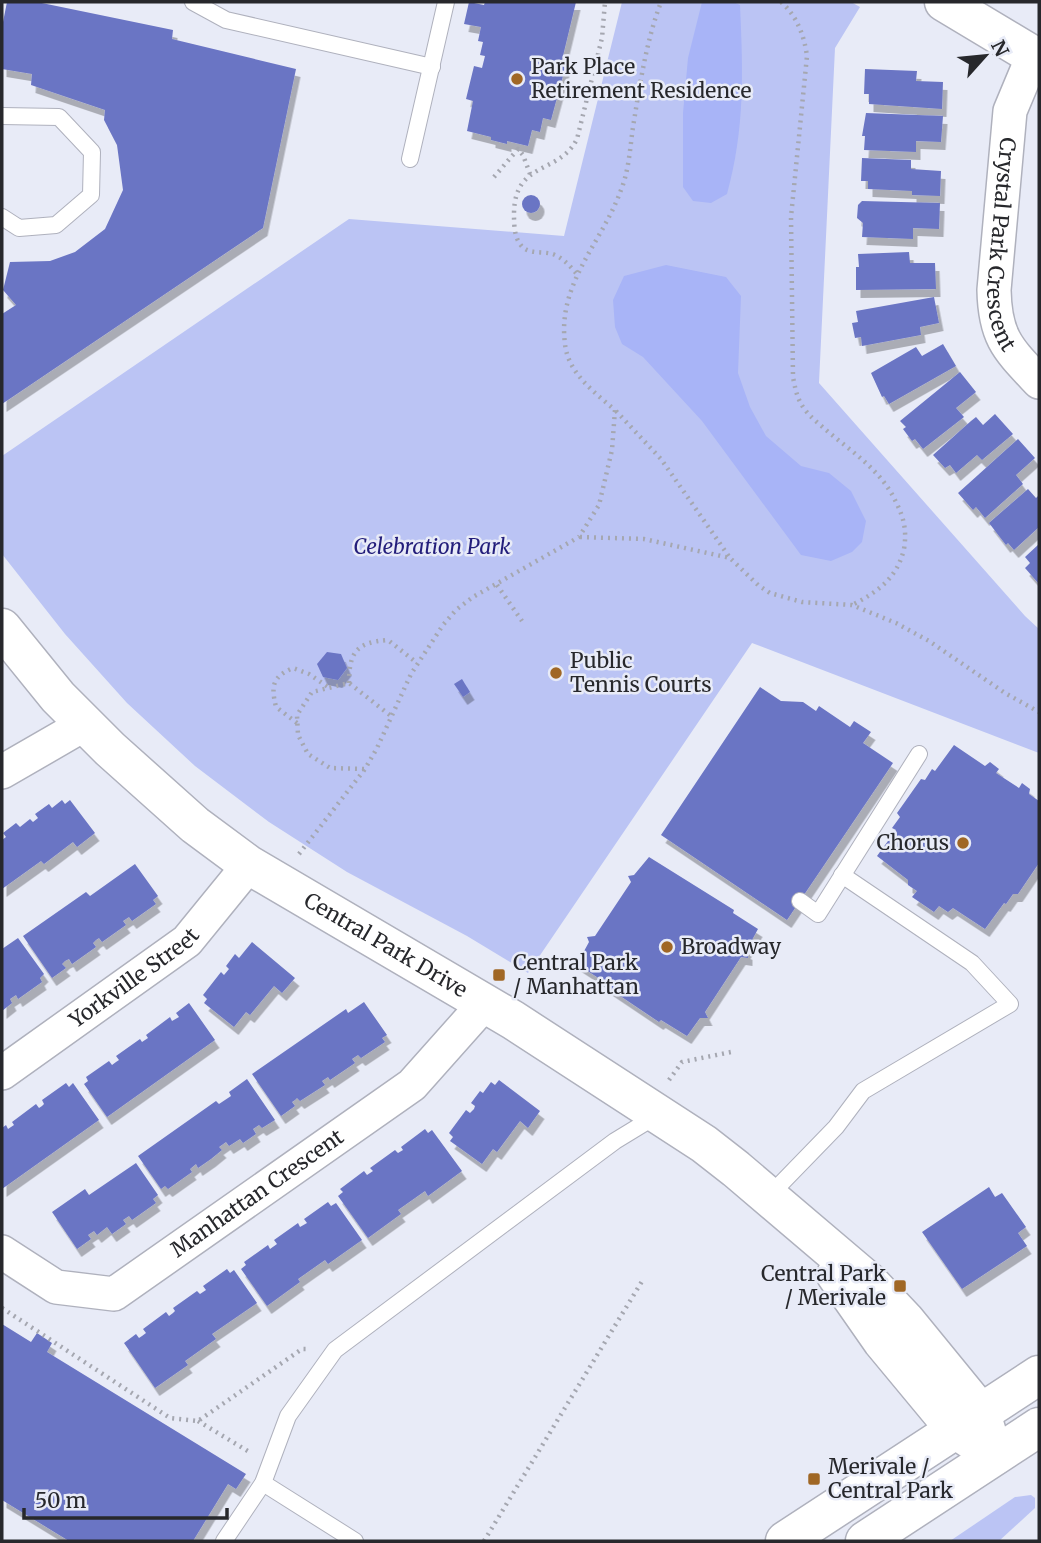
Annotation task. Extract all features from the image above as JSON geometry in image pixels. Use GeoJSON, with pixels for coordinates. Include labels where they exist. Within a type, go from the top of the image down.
{"type":"FeatureCollection","features":[{"type":"Feature","properties":{"kind":"street"},"geometry":{"type":"LineString","coordinates":[[944,2],[1036,57]]}},
{"type":"Feature","properties":{"kind":"street","name":"Crystal Park Crescent"},"geometry":{"type":"LineString","coordinates":[[1036,57],[1010,111],[994,302],[1001,336],[1008,349],[1039,382]]}},
{"type":"Feature","properties":{"kind":"street","name":"Central Park Drive"},"geometry":{"type":"LineString","coordinates":[[2,628],[58,697],[141,778],[195,825],[249,865],[485,1003],[664,1097],[704,1144],[801,1225],[883,1341],[968,1421],[995,1456]]}},
{"type":"Feature","properties":{"kind":"street"},"geometry":{"type":"LineString","coordinates":[[2,772],[85,724]]}},
{"type":"Feature","properties":{"kind":"street","name":"Yorkville Street"},"geometry":{"type":"LineString","coordinates":[[2,1073],[187,942],[249,865]]}},
{"type":"Feature","properties":{"kind":"street","name":"Manhattan Crescent"},"geometry":{"type":"LineString","coordinates":[[2,1252],[56,1287],[114,1294],[412,1085],[485,1003]]}},
{"type":"Feature","properties":{"kind":"street"},"geometry":{"type":"LineString","coordinates":[[785,1541],[1039,1375]]}},
{"type":"Feature","properties":{"kind":"street"},"geometry":{"type":"LineString","coordinates":[[864,1541],[1039,1427]]}},
{"type":"Feature","properties":{"kind":"lane"},"geometry":{"type":"LineString","coordinates":[[193,2],[226,20],[432,66]]}},
{"type":"Feature","properties":{"kind":"lane"},"geometry":{"type":"LineString","coordinates":[[410,159],[446,2]]}},
{"type":"Feature","properties":{"kind":"lane"},"geometry":{"type":"LineString","coordinates":[[2,116],[59,117],[92,152],[91,195],[55,225],[19,229],[2,217]]}},
{"type":"Feature","properties":{"kind":"lane"},"geometry":{"type":"LineString","coordinates":[[800,901],[818,914],[919,754]]}},
{"type":"Feature","properties":{"kind":"lane"},"geometry":{"type":"LineString","coordinates":[[885,775],[899,785]]}},
{"type":"Feature","properties":{"kind":"lane"},"geometry":{"type":"LineString","coordinates":[[769,1196],[836,1127],[863,1091],[1010,1004],[972,963],[842,875]]}},
{"type":"Feature","properties":{"kind":"lane"},"geometry":{"type":"LineString","coordinates":[[224,1541],[263,1483],[288,1416],[335,1350],[615,1142],[664,1097]]}},
{"type":"Feature","properties":{"kind":"lane"},"geometry":{"type":"LineString","coordinates":[[263,1483],[355,1541]]}},
{"type":"Feature","properties":{"kind":"path"},"geometry":{"type":"LineString","coordinates":[[576,273],[556,256],[534,252],[519,244],[515,232],[515,203],[522,182],[530,174],[565,156],[572,150],[577,139],[602,38],[605,2]]}},
{"type":"Feature","properties":{"kind":"path"},"geometry":{"type":"LineString","coordinates":[[661,2],[647,44],[622,188],[608,223],[576,273],[567,304],[564,342],[575,372],[661,459],[730,558],[758,585],[771,593],[802,602],[852,605],[913,632],[1005,693],[1039,712]]}},
{"type":"Feature","properties":{"kind":"path"},"geometry":{"type":"LineString","coordinates":[[781,2],[794,16],[800,28],[807,55],[791,217],[793,377],[796,393],[813,419],[853,451],[884,481],[900,512],[906,531],[899,566],[890,579],[871,596],[852,605]]}},
{"type":"Feature","properties":{"kind":"path"},"geometry":{"type":"LineString","coordinates":[[494,177],[518,149],[530,174]]}},
{"type":"Feature","properties":{"kind":"path"},"geometry":{"type":"LineString","coordinates":[[299,854],[365,769],[417,663],[429,643],[456,610],[473,597],[579,537],[599,505],[612,450],[615,410]]}},
{"type":"Feature","properties":{"kind":"path"},"geometry":{"type":"LineString","coordinates":[[579,537],[644,539],[730,558]]}},
{"type":"Feature","properties":{"kind":"path"},"geometry":{"type":"LineString","coordinates":[[497,585],[522,621]]}},
{"type":"Feature","properties":{"kind":"path"},"geometry":{"type":"LineString","coordinates":[[349,683],[349,661],[359,648],[373,641],[388,640],[417,663]]}},
{"type":"Feature","properties":{"kind":"path"},"geometry":{"type":"LineString","coordinates":[[298,723],[276,707],[272,689],[280,674],[293,668],[309,674],[329,688]]}},
{"type":"Feature","properties":{"kind":"path"},"geometry":{"type":"LineString","coordinates":[[349,683],[313,692],[297,715],[298,735],[308,754],[330,768],[365,769]]}},
{"type":"Feature","properties":{"kind":"path"},"geometry":{"type":"LineString","coordinates":[[349,683],[391,716]]}},
{"type":"Feature","properties":{"kind":"path"},"geometry":{"type":"LineString","coordinates":[[664,1097],[681,1062],[731,1052]]}},
{"type":"Feature","properties":{"kind":"path"},"geometry":{"type":"LineString","coordinates":[[484,1541],[644,1278]]}},
{"type":"Feature","properties":{"kind":"path"},"geometry":{"type":"LineString","coordinates":[[2,1308],[170,1418],[198,1421],[251,1453]]}},
{"type":"Feature","properties":{"kind":"path"},"geometry":{"type":"LineString","coordinates":[[198,1421],[302,1349],[335,1350]]}},
{"type":"Feature","properties":{"kind":"green space","name":"Celebration Park"},"geometry":{"type":"Polygon","coordinates":[[[622,2],[851,2],[860,7],[835,48],[819,383],[1039,629],[1039,753],[752,643],[528,973],[467,936],[347,872],[269,822],[195,766],[127,703],[65,634],[2,554],[2,456],[349,219],[564,236],[622,2]]]}},
{"type":"Feature","properties":{"kind":"green space"},"geometry":{"type":"Polygon","coordinates":[[[1031,1495],[1035,1498],[1035,1508],[999,1541],[950,1541],[1015,1497],[1031,1495]]]}},
{"type":"Feature","properties":{"kind":"shaded area"},"geometry":{"type":"Polygon","coordinates":[[[702,2],[733,2],[740,5],[742,77],[737,146],[727,194],[711,203],[693,201],[683,187],[683,113],[688,58],[702,2]]]}},
{"type":"Feature","properties":{"kind":"shaded area"},"geometry":{"type":"Polygon","coordinates":[[[666,265],[726,277],[741,296],[738,373],[750,407],[766,436],[801,466],[829,473],[851,491],[866,521],[862,542],[852,552],[831,561],[801,555],[702,421],[643,357],[622,344],[615,327],[613,300],[624,276],[666,265]]]}},
{"type":"Feature","properties":{"kind":"building"},"geometry":{"type":"Polygon","coordinates":[[[7,2],[37,2],[173,30],[172,39],[296,69],[263,228],[2,404],[2,314],[16,305],[3,290],[10,262],[50,261],[75,252],[105,229],[123,190],[117,145],[104,120],[105,110],[31,85],[32,74],[2,69],[2,27],[7,2]]]}},
{"type":"Feature","properties":{"kind":"building","name":"Park Place Retirement Residence"},"geometry":{"type":"Polygon","coordinates":[[[469,2],[484,5],[485,2],[576,2],[562,60],[567,61],[551,120],[543,118],[540,132],[532,130],[528,146],[507,141],[507,144],[467,131],[473,101],[466,99],[474,66],[482,68],[485,56],[480,55],[483,42],[478,41],[481,27],[464,24],[469,2]]]}},
{"type":"Feature","properties":{"kind":"building"},"geometry":{"type":"Polygon","coordinates":[[[865,69],[917,71],[916,81],[943,82],[942,109],[869,104],[869,94],[864,94],[865,69]]]}},
{"type":"Feature","properties":{"kind":"building"},"geometry":{"type":"Polygon","coordinates":[[[866,113],[943,116],[941,142],[916,141],[916,152],[864,150],[865,136],[862,136],[866,113]]]}},
{"type":"Feature","properties":{"kind":"building"},"geometry":{"type":"Polygon","coordinates":[[[862,158],[911,160],[911,169],[941,171],[940,196],[912,195],[912,191],[868,189],[868,181],[861,181],[862,158]]]}},
{"type":"Feature","properties":{"kind":"building"},"geometry":{"type":"Polygon","coordinates":[[[527,195],[535,195],[540,204],[538,211],[527,213],[522,208],[522,200],[527,195]]]}},
{"type":"Feature","properties":{"kind":"building"},"geometry":{"type":"Polygon","coordinates":[[[862,201],[940,203],[939,229],[913,228],[913,239],[862,237],[863,223],[857,218],[858,205],[862,201]]]}},
{"type":"Feature","properties":{"kind":"building"},"geometry":{"type":"Polygon","coordinates":[[[909,252],[910,263],[935,263],[936,289],[856,290],[858,254],[909,252]]]}},
{"type":"Feature","properties":{"kind":"building"},"geometry":{"type":"Polygon","coordinates":[[[934,297],[939,323],[920,327],[921,335],[862,346],[861,337],[855,338],[852,323],[858,322],[856,311],[934,297]]]}},
{"type":"Feature","properties":{"kind":"building"},"geometry":{"type":"Polygon","coordinates":[[[943,344],[956,366],[889,404],[884,396],[882,397],[871,373],[916,347],[922,356],[943,344]]]}},
{"type":"Feature","properties":{"kind":"building"},"geometry":{"type":"Polygon","coordinates":[[[960,372],[976,392],[956,408],[964,417],[923,449],[915,439],[912,441],[900,421],[960,372]]]}},
{"type":"Feature","properties":{"kind":"building"},"geometry":{"type":"Polygon","coordinates":[[[995,414],[1013,434],[982,460],[977,455],[956,473],[950,465],[945,468],[933,455],[976,417],[983,425],[995,414]]]}},
{"type":"Feature","properties":{"kind":"building"},"geometry":{"type":"Polygon","coordinates":[[[1018,439],[1035,458],[1016,475],[1023,484],[985,518],[976,507],[973,510],[958,493],[1018,439]]]}},
{"type":"Feature","properties":{"kind":"building"},"geometry":{"type":"Polygon","coordinates":[[[1028,489],[1036,498],[1039,495],[1039,527],[1014,550],[1008,543],[1006,545],[989,523],[1028,489]]]}},
{"type":"Feature","properties":{"kind":"building"},"geometry":{"type":"Polygon","coordinates":[[[1039,544],[1039,584],[1025,568],[1030,563],[1025,557],[1039,544]]]}},
{"type":"Feature","properties":{"kind":"building"},"geometry":{"type":"Polygon","coordinates":[[[327,652],[341,654],[347,668],[338,680],[323,677],[317,664],[327,652]]]}},
{"type":"Feature","properties":{"kind":"building"},"geometry":{"type":"Polygon","coordinates":[[[462,679],[470,692],[463,697],[454,684],[462,679]]]}},
{"type":"Feature","properties":{"kind":"building"},"geometry":{"type":"Polygon","coordinates":[[[760,687],[781,701],[803,702],[816,711],[819,706],[850,727],[854,721],[871,732],[863,743],[893,763],[787,920],[661,835],[760,687]]]}},
{"type":"Feature","properties":{"kind":"building","name":"Chorus"},"geometry":{"type":"Polygon","coordinates":[[[954,745],[985,766],[990,762],[999,769],[996,773],[1019,788],[1022,783],[1030,789],[1029,794],[1039,801],[1039,863],[1018,894],[1013,894],[1006,904],[1004,903],[985,929],[953,908],[948,912],[939,906],[934,912],[912,897],[917,891],[908,885],[908,880],[877,856],[896,830],[892,828],[900,817],[897,813],[921,779],[925,780],[932,769],[935,771],[954,745]]]}},
{"type":"Feature","properties":{"kind":"building"},"geometry":{"type":"Polygon","coordinates":[[[62,800],[65,804],[70,800],[95,833],[77,847],[73,842],[44,864],[41,861],[2,889],[2,840],[6,837],[3,833],[16,823],[20,827],[30,819],[33,822],[38,818],[35,814],[49,804],[52,808],[62,800]]]}},
{"type":"Feature","properties":{"kind":"building","name":"Broadway"},"geometry":{"type":"Polygon","coordinates":[[[649,857],[734,910],[733,913],[758,929],[746,951],[748,958],[741,957],[705,1012],[708,1018],[700,1018],[687,1036],[661,1020],[659,1022],[577,964],[589,942],[587,937],[595,936],[631,882],[628,876],[634,875],[649,857]]]}},
{"type":"Feature","properties":{"kind":"building"},"geometry":{"type":"Polygon","coordinates":[[[135,864],[158,896],[153,900],[156,904],[132,921],[129,917],[123,921],[126,925],[102,942],[99,938],[96,940],[93,943],[96,947],[72,964],[69,959],[65,961],[62,964],[66,968],[52,978],[23,936],[86,892],[90,896],[135,864]]]}},
{"type":"Feature","properties":{"kind":"building"},"geometry":{"type":"Polygon","coordinates":[[[18,938],[44,974],[40,978],[42,982],[18,999],[16,995],[10,999],[12,1003],[2,1011],[2,949],[18,938]]]}},
{"type":"Feature","properties":{"kind":"building"},"geometry":{"type":"Polygon","coordinates":[[[252,942],[295,978],[282,993],[274,986],[250,1015],[246,1012],[234,1027],[204,1003],[207,999],[203,995],[221,972],[224,975],[229,969],[226,966],[235,954],[239,958],[252,942]]]}},
{"type":"Feature","properties":{"kind":"building"},"geometry":{"type":"Polygon","coordinates":[[[364,1002],[387,1035],[382,1038],[385,1042],[361,1058],[358,1055],[352,1059],[355,1063],[330,1080],[328,1077],[322,1081],[325,1085],[300,1101],[297,1098],[292,1102],[295,1106],[281,1116],[252,1074],[346,1009],[348,1013],[364,1002]]]}},
{"type":"Feature","properties":{"kind":"building"},"geometry":{"type":"Polygon","coordinates":[[[189,1003],[215,1040],[107,1117],[84,1084],[88,1081],[86,1077],[109,1061],[112,1065],[119,1060],[116,1056],[140,1039],[142,1042],[148,1038],[146,1035],[170,1017],[172,1021],[179,1017],[176,1013],[189,1003]]]}},
{"type":"Feature","properties":{"kind":"building"},"geometry":{"type":"Polygon","coordinates":[[[247,1079],[275,1120],[262,1128],[259,1125],[253,1129],[256,1134],[243,1143],[240,1139],[229,1146],[226,1142],[219,1147],[222,1150],[211,1159],[198,1168],[196,1164],[190,1169],[192,1172],[168,1189],[165,1186],[161,1189],[138,1156],[216,1101],[219,1104],[231,1096],[229,1092],[247,1079]]]}},
{"type":"Feature","properties":{"kind":"building"},"geometry":{"type":"Polygon","coordinates":[[[499,1080],[540,1111],[528,1128],[520,1121],[497,1152],[493,1149],[482,1164],[450,1141],[453,1137],[449,1133],[466,1110],[470,1113],[474,1109],[475,1106],[471,1103],[480,1091],[483,1093],[491,1082],[495,1085],[499,1080]]]}},
{"type":"Feature","properties":{"kind":"building"},"geometry":{"type":"Polygon","coordinates":[[[66,1083],[69,1087],[73,1083],[99,1120],[2,1189],[2,1128],[6,1125],[8,1129],[14,1125],[12,1122],[36,1104],[39,1108],[42,1106],[42,1100],[66,1083]]]}},
{"type":"Feature","properties":{"kind":"building"},"geometry":{"type":"Polygon","coordinates":[[[425,1129],[428,1133],[432,1130],[462,1171],[428,1196],[425,1191],[398,1210],[401,1214],[368,1238],[338,1196],[343,1192],[340,1189],[364,1171],[367,1175],[373,1171],[370,1168],[395,1150],[398,1153],[403,1150],[401,1147],[425,1129]]]}},
{"type":"Feature","properties":{"kind":"building"},"geometry":{"type":"Polygon","coordinates":[[[136,1163],[158,1195],[153,1199],[156,1203],[132,1220],[129,1216],[123,1220],[126,1224],[112,1234],[107,1227],[97,1235],[94,1231],[88,1235],[91,1239],[77,1249],[52,1212],[85,1189],[89,1195],[136,1163]]]}},
{"type":"Feature","properties":{"kind":"building"},"geometry":{"type":"Polygon","coordinates":[[[989,1187],[995,1197],[1002,1193],[1026,1227],[1018,1233],[1027,1246],[962,1289],[922,1232],[989,1187]]]}},
{"type":"Feature","properties":{"kind":"building"},"geometry":{"type":"Polygon","coordinates":[[[328,1202],[331,1206],[336,1203],[362,1240],[328,1264],[325,1260],[267,1306],[241,1269],[246,1265],[244,1262],[268,1245],[270,1249],[277,1244],[274,1240],[298,1223],[300,1227],[307,1223],[304,1219],[328,1202]]]}},
{"type":"Feature","properties":{"kind":"building"},"geometry":{"type":"Polygon","coordinates":[[[227,1269],[230,1273],[234,1270],[257,1303],[212,1334],[216,1339],[185,1361],[188,1365],[155,1388],[124,1343],[136,1334],[139,1338],[142,1336],[146,1333],[143,1329],[166,1312],[169,1316],[175,1311],[173,1308],[197,1291],[200,1294],[206,1290],[203,1286],[227,1269]]]}},
{"type":"Feature","properties":{"kind":"building"},"geometry":{"type":"Polygon","coordinates":[[[2,1324],[31,1342],[37,1333],[52,1343],[47,1352],[246,1474],[236,1489],[228,1484],[193,1541],[69,1541],[2,1500],[2,1324]]]}},
{"type":"Feature","properties":{"kind":"place","name":"Park Place Retirement Residence"},"geometry":{"type":"Point","coordinates":[517,79]}},
{"type":"Feature","properties":{"kind":"place","name":"Public Tennis Courts"},"geometry":{"type":"Point","coordinates":[556,673]}},
{"type":"Feature","properties":{"kind":"place","name":"Chorus"},"geometry":{"type":"Point","coordinates":[963,843]}},
{"type":"Feature","properties":{"kind":"place","name":"Broadway"},"geometry":{"type":"Point","coordinates":[667,947]}},
{"type":"Feature","properties":{"kind":"place","name":"Central Park / Manhattan"},"geometry":{"type":"Point","coordinates":[499,975]}},
{"type":"Feature","properties":{"kind":"place","name":"Central Park / Merivale"},"geometry":{"type":"Point","coordinates":[900,1286]}},
{"type":"Feature","properties":{"kind":"place","name":"Merivale / Central Park"},"geometry":{"type":"Point","coordinates":[814,1479]}}]}
